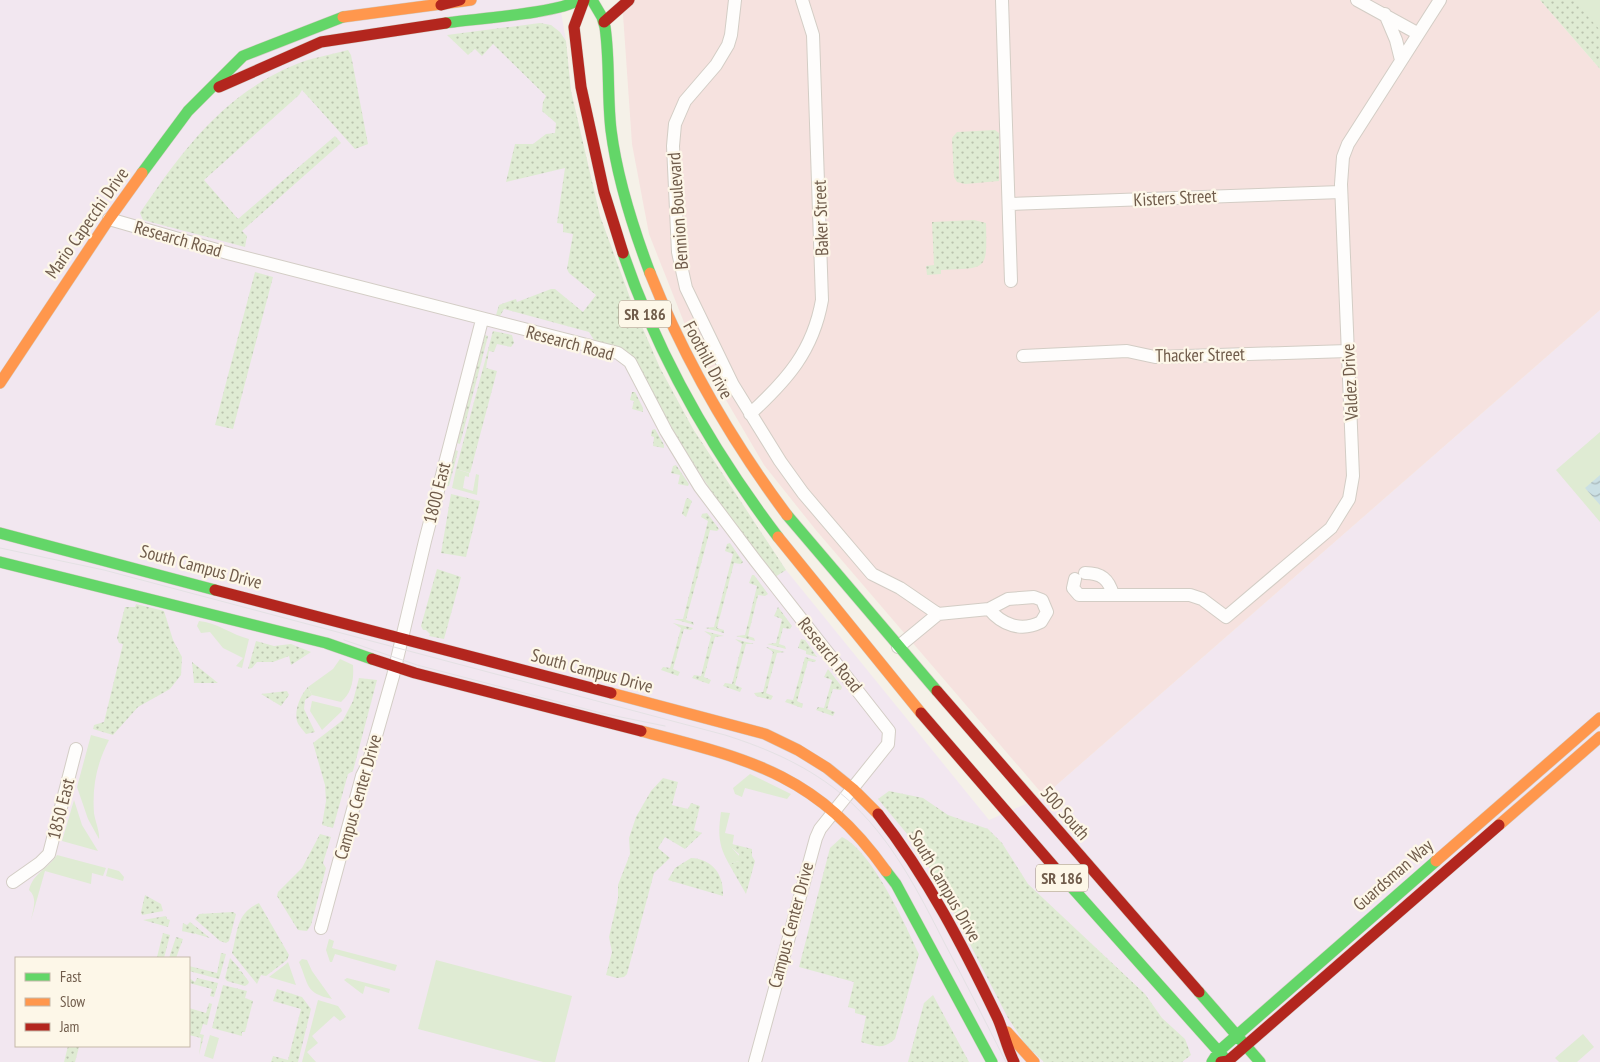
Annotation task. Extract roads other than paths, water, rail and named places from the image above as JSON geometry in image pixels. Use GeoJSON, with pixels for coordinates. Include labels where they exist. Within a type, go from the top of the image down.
{"type":"FeatureCollection","features":[{"type":"Feature","properties":{"kind":"main road"},"geometry":{"type":"LineString","coordinates":[[441,5],[460,0]]}},
{"type":"Feature","properties":{"kind":"main road","name":"Mario Capecchi Drive"},"geometry":{"type":"LineString","coordinates":[[0,383],[109,219],[188,111],[243,56],[311,28],[343,18],[471,0]]}},
{"type":"Feature","properties":{"kind":"main road","name":"Mario Capecchi Drive"},"geometry":{"type":"LineString","coordinates":[[211,90],[322,42],[426,25],[555,9],[573,4],[578,0]]}},
{"type":"Feature","properties":{"kind":"main road","name":"Foothill Drive"},"geometry":{"type":"LineString","coordinates":[[584,0],[574,25],[588,130],[611,220],[642,307],[669,366],[711,440],[755,505],[872,653]]}},
{"type":"Feature","properties":{"kind":"main road","name":"Foothill Drive"},"geometry":{"type":"LineString","coordinates":[[592,0],[604,22],[614,150],[638,242],[655,290],[676,339],[729,434],[760,481],[845,586]]}},
{"type":"Feature","properties":{"kind":"main road"},"geometry":{"type":"LineString","coordinates":[[604,22],[629,0]]}},
{"type":"Feature","properties":{"kind":"main road","name":"South Campus Drive"},"geometry":{"type":"LineString","coordinates":[[0,533],[765,734],[810,756],[884,821],[917,866],[999,1022],[1014,1062]]}},
{"type":"Feature","properties":{"kind":"main road"},"geometry":{"type":"LineString","coordinates":[[0,562],[326,643],[395,666],[755,762],[808,790],[835,811],[865,842],[896,884],[992,1062]]}},
{"type":"Feature","properties":{"kind":"main road","name":"500 South"},"geometry":{"type":"LineString","coordinates":[[845,586],[1260,1062]]}},
{"type":"Feature","properties":{"kind":"main road"},"geometry":{"type":"LineString","coordinates":[[872,653],[898,647]]}},
{"type":"Feature","properties":{"kind":"main road","name":"SR 186"},"geometry":{"type":"LineString","coordinates":[[872,653],[1041,855],[1220,1057],[1228,1062]]}},
{"type":"Feature","properties":{"kind":"main road","name":"Guardsman Way"},"geometry":{"type":"LineString","coordinates":[[1212,1062],[1220,1057],[1236,1036],[1600,718]]}},
{"type":"Feature","properties":{"kind":"main road","name":"Guardsman Way"},"geometry":{"type":"LineString","coordinates":[[1228,1062],[1600,737]]}},
{"type":"Feature","properties":{"kind":"main road"},"geometry":{"type":"LineString","coordinates":[[999,1022],[1020,1049],[1034,1062]]}},
{"type":"Feature","properties":{"kind":"street","name":"Bennion Boulevard"},"geometry":{"type":"LineString","coordinates":[[735,0],[728,45],[716,65],[685,101],[675,124],[673,146],[678,252],[682,272],[696,311],[715,352],[750,414],[803,493],[863,566],[872,574],[900,588],[938,614]]}},
{"type":"Feature","properties":{"kind":"street","name":"Baker Street"},"geometry":{"type":"LineString","coordinates":[[750,414],[784,381],[805,353],[817,322],[822,300],[813,35],[802,0]]}},
{"type":"Feature","properties":{"kind":"street"},"geometry":{"type":"LineString","coordinates":[[1002,0],[1011,281]]}},
{"type":"Feature","properties":{"kind":"street"},"geometry":{"type":"LineString","coordinates":[[1357,0],[1417,33]]}},
{"type":"Feature","properties":{"kind":"street","name":"Valdez Drive"},"geometry":{"type":"LineString","coordinates":[[1113,595],[1104,577],[1098,574],[1080,576],[1073,588],[1079,595],[1113,595],[1190,595],[1202,599],[1226,617],[1330,528],[1349,499],[1353,476],[1341,164],[1345,150],[1417,33],[1440,0]]}},
{"type":"Feature","properties":{"kind":"street"},"geometry":{"type":"LineString","coordinates":[[1385,14],[1396,40],[1401,60]]}},
{"type":"Feature","properties":{"kind":"street","name":"Kisters Street"},"geometry":{"type":"LineString","coordinates":[[1009,204],[1341,192]]}},
{"type":"Feature","properties":{"kind":"street","name":"Research Road"},"geometry":{"type":"LineString","coordinates":[[109,219],[145,231],[618,354],[630,362],[666,431],[700,486],[755,560],[889,731],[888,744],[849,792]]}},
{"type":"Feature","properties":{"kind":"street","name":"1800 East"},"geometry":{"type":"LineString","coordinates":[[395,666],[482,320]]}},
{"type":"Feature","properties":{"kind":"street","name":"Thacker Street"},"geometry":{"type":"LineString","coordinates":[[1023,356],[1127,351],[1154,357],[1348,351]]}},
{"type":"Feature","properties":{"kind":"street"},"geometry":{"type":"LineString","coordinates":[[898,647],[938,614],[989,610]]}},
{"type":"Feature","properties":{"kind":"street","name":"Campus Center Drive"},"geometry":{"type":"LineString","coordinates":[[321,928],[395,666]]}},
{"type":"Feature","properties":{"kind":"street","name":"1850 East"},"geometry":{"type":"LineString","coordinates":[[13,882],[40,863],[49,854],[76,749]]}},
{"type":"Feature","properties":{"kind":"street","name":"Campus Center Drive"},"geometry":{"type":"LineString","coordinates":[[755,1062],[814,844],[820,829],[849,792]]}},
{"type":"Feature","properties":{"kind":"water"},"geometry":{"type":"Polygon","coordinates":[[[1600,475],[1600,505],[1585,488],[1600,475]]]}},
{"type":"Feature","properties":{"kind":"tram line"},"geometry":{"type":"LineString","coordinates":[[0,548],[104,570],[725,735],[757,746],[788,760],[832,786],[845,797],[876,829],[890,847],[914,885],[1006,1062]]}},
{"type":"Feature","properties":{"kind":"tram line"},"geometry":{"type":"LineString","coordinates":[[344,640],[417,665],[601,713],[665,726]]}}]}
